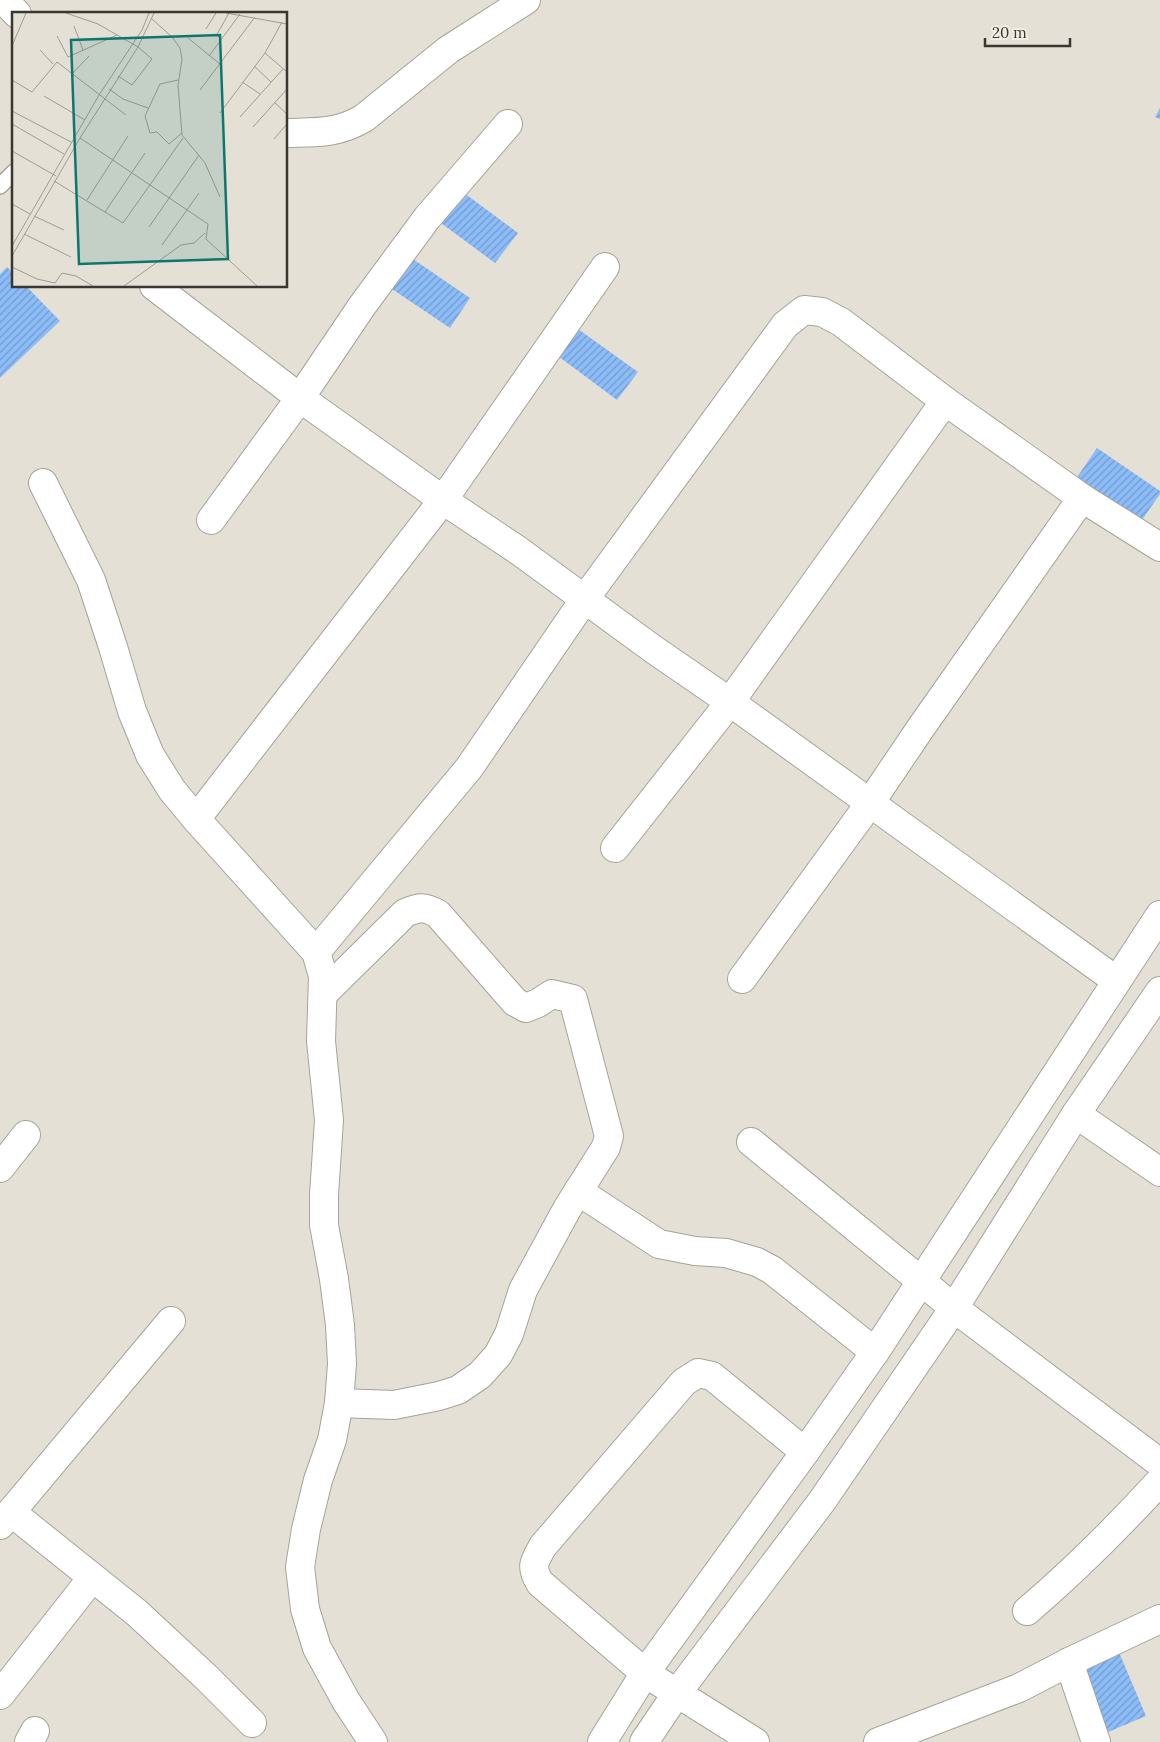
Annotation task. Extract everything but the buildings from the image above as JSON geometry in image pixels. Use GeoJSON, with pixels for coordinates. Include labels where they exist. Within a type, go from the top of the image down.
{"type":"FeatureCollection","features":[{"type":"Feature","properties":{"kind":"street"},"geometry":{"type":"LineString","coordinates":[[4,0],[15,12]]}},
{"type":"Feature","properties":{"kind":"street"},"geometry":{"type":"LineString","coordinates":[[288,133],[336,131],[351,126],[364,118],[448,50],[526,0]]}},
{"type":"Feature","properties":{"kind":"street"},"geometry":{"type":"LineString","coordinates":[[211,520],[300,398],[362,306],[427,218],[508,124]]}},
{"type":"Feature","properties":{"kind":"street"},"geometry":{"type":"LineString","coordinates":[[196,819],[443,500],[605,267]]}},
{"type":"Feature","properties":{"kind":"street"},"geometry":{"type":"LineString","coordinates":[[157,288],[300,398],[443,500],[519,551],[584,600],[730,702],[1117,981]]}},
{"type":"Feature","properties":{"kind":"street"},"geometry":{"type":"LineString","coordinates":[[316,952],[469,768],[584,600],[786,324],[804,310],[822,312],[841,322],[945,401],[1082,498],[1160,548]]}},
{"type":"Feature","properties":{"kind":"street"},"geometry":{"type":"LineString","coordinates":[[615,848],[730,702],[945,401]]}},
{"type":"Feature","properties":{"kind":"street"},"geometry":{"type":"LineString","coordinates":[[43,483],[91,580],[132,711],[150,754],[172,790],[196,819],[316,952],[323,976],[320,1041],[329,1120],[324,1225],[334,1279],[340,1326],[342,1364],[339,1403],[332,1440],[318,1480],[306,1529],[300,1566],[305,1609],[317,1648],[346,1701],[373,1742]]}},
{"type":"Feature","properties":{"kind":"street"},"geometry":{"type":"LineString","coordinates":[[742,979],[870,803],[1082,498]]}},
{"type":"Feature","properties":{"kind":"street"},"geometry":{"type":"LineString","coordinates":[[323,994],[405,914],[415,909],[426,908],[438,914],[514,1002],[526,1008],[552,994],[573,999],[609,1136],[606,1147],[567,1209],[523,1290],[508,1334],[498,1355],[480,1375],[458,1390],[430,1398],[394,1404],[339,1403]]}},
{"type":"Feature","properties":{"kind":"street"},"geometry":{"type":"LineString","coordinates":[[602,1742],[645,1673],[875,1352],[1160,915]]}},
{"type":"Feature","properties":{"kind":"street"},"geometry":{"type":"LineString","coordinates":[[644,1742],[677,1693],[822,1501],[954,1308],[1076,1114],[1160,991]]}},
{"type":"Feature","properties":{"kind":"street"},"geometry":{"type":"LineString","coordinates":[[1076,1114],[1160,1172]]}},
{"type":"Feature","properties":{"kind":"street"},"geometry":{"type":"LineString","coordinates":[[0,1168],[26,1135]]}},
{"type":"Feature","properties":{"kind":"street"},"geometry":{"type":"LineString","coordinates":[[751,1142],[954,1308],[1160,1463]]}},
{"type":"Feature","properties":{"kind":"street"},"geometry":{"type":"LineString","coordinates":[[578,1191],[659,1244],[695,1251],[726,1253],[757,1262],[772,1270],[875,1352]]}},
{"type":"Feature","properties":{"kind":"street"},"geometry":{"type":"LineString","coordinates":[[171,1320],[6,1519],[92,1578],[151,1626],[252,1723]]}},
{"type":"Feature","properties":{"kind":"street"},"geometry":{"type":"LineString","coordinates":[[755,1742],[645,1673],[540,1583],[534,1572],[534,1561],[543,1546],[684,1382],[698,1374],[712,1376],[805,1452]]}},
{"type":"Feature","properties":{"kind":"street"},"geometry":{"type":"LineString","coordinates":[[1027,1611],[1061,1582],[1115,1530],[1160,1481]]}},
{"type":"Feature","properties":{"kind":"street"},"geometry":{"type":"LineString","coordinates":[[0,1695],[92,1578]]}},
{"type":"Feature","properties":{"kind":"street"},"geometry":{"type":"LineString","coordinates":[[878,1742],[1019,1688],[1068,1662],[1160,1619]]}},
{"type":"Feature","properties":{"kind":"street"},"geometry":{"type":"LineString","coordinates":[[1068,1662],[1096,1742]]}},
{"type":"Feature","properties":{"kind":"lane"},"geometry":{"type":"LineString","coordinates":[[0,186],[12,174]]}}]}
